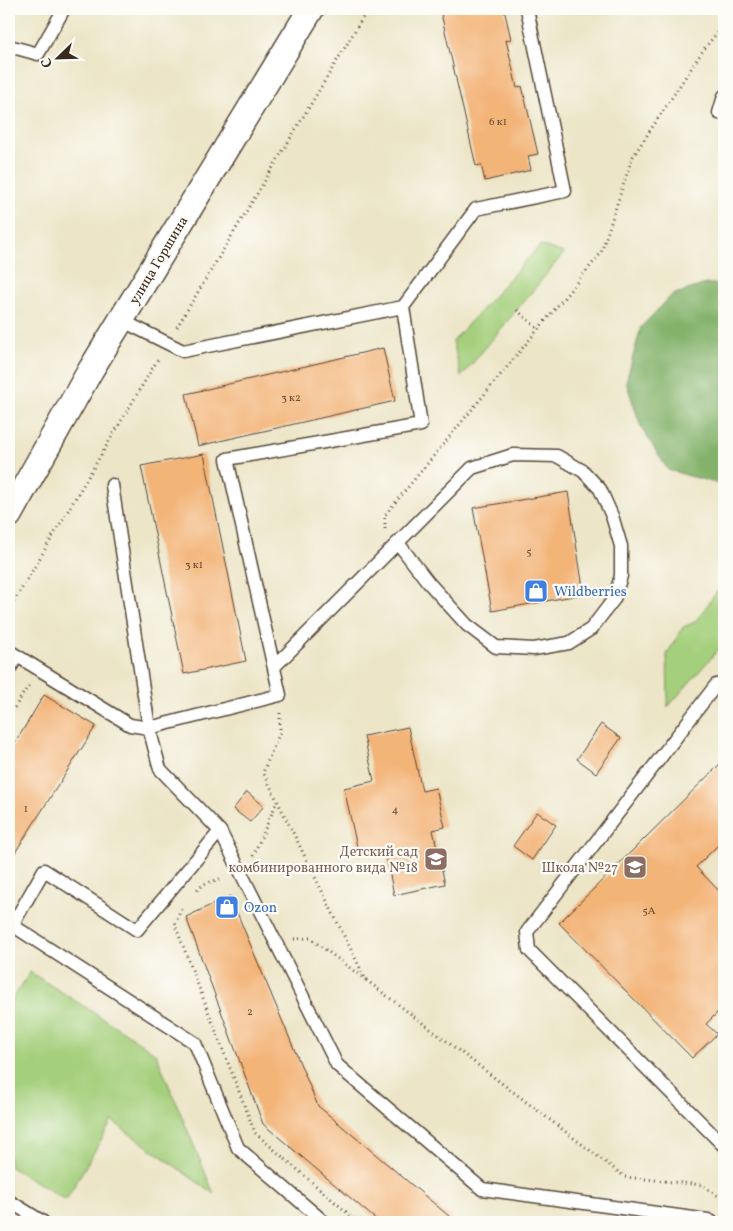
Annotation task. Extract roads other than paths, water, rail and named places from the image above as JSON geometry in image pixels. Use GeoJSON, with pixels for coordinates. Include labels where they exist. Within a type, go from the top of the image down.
{"type":"FeatureCollection","features":[{"type":"Feature","properties":{"kind":"street","name":"улица Горшина"},"geometry":{"type":"LineString","coordinates":[[9,515],[121,320],[311,9]]}},
{"type":"Feature","properties":{"kind":"lane"},"geometry":{"type":"LineString","coordinates":[[9,46],[38,54],[64,9]]}},
{"type":"Feature","properties":{"kind":"lane"},"geometry":{"type":"LineString","coordinates":[[121,320],[183,351],[403,307],[476,209],[564,191],[527,9]]}},
{"type":"Feature","properties":{"kind":"lane"},"geometry":{"type":"LineString","coordinates":[[719,113],[724,96]]}},
{"type":"Feature","properties":{"kind":"lane"},"geometry":{"type":"LineString","coordinates":[[9,670],[13,653],[130,725],[148,728],[280,695],[227,459],[421,425],[403,307]]}},
{"type":"Feature","properties":{"kind":"lane"},"geometry":{"type":"LineString","coordinates":[[274,667],[472,468],[513,455],[556,456],[583,471],[600,489],[612,516],[621,546],[621,576],[614,599],[591,629],[569,643],[534,649],[496,647],[467,625],[428,582],[398,543]]}},
{"type":"Feature","properties":{"kind":"lane"},"geometry":{"type":"LineString","coordinates":[[112,485],[148,728],[160,769],[220,832],[337,1064],[482,1189],[712,1222]]}},
{"type":"Feature","properties":{"kind":"lane"},"geometry":{"type":"LineString","coordinates":[[724,683],[716,685],[527,932],[529,950],[724,1146]]}},
{"type":"Feature","properties":{"kind":"lane"},"geometry":{"type":"LineString","coordinates":[[220,832],[137,930],[44,870],[11,928],[195,1043],[238,1148],[324,1222]]}},
{"type":"Feature","properties":{"kind":"lane"},"geometry":{"type":"LineString","coordinates":[[9,1201],[43,1222]]}},
{"type":"Feature","properties":{"kind":"place","name":"Wildberries"},"geometry":{"type":"Point","coordinates":[536,591]}},
{"type":"Feature","properties":{"kind":"place","name":"Детский сад комбинированного вида №18"},"geometry":{"type":"Point","coordinates":[436,859]}},
{"type":"Feature","properties":{"kind":"place","name":"Школа №27"},"geometry":{"type":"Point","coordinates":[635,867]}},
{"type":"Feature","properties":{"kind":"place","name":"Ozon"},"geometry":{"type":"Point","coordinates":[227,907]}}]}
